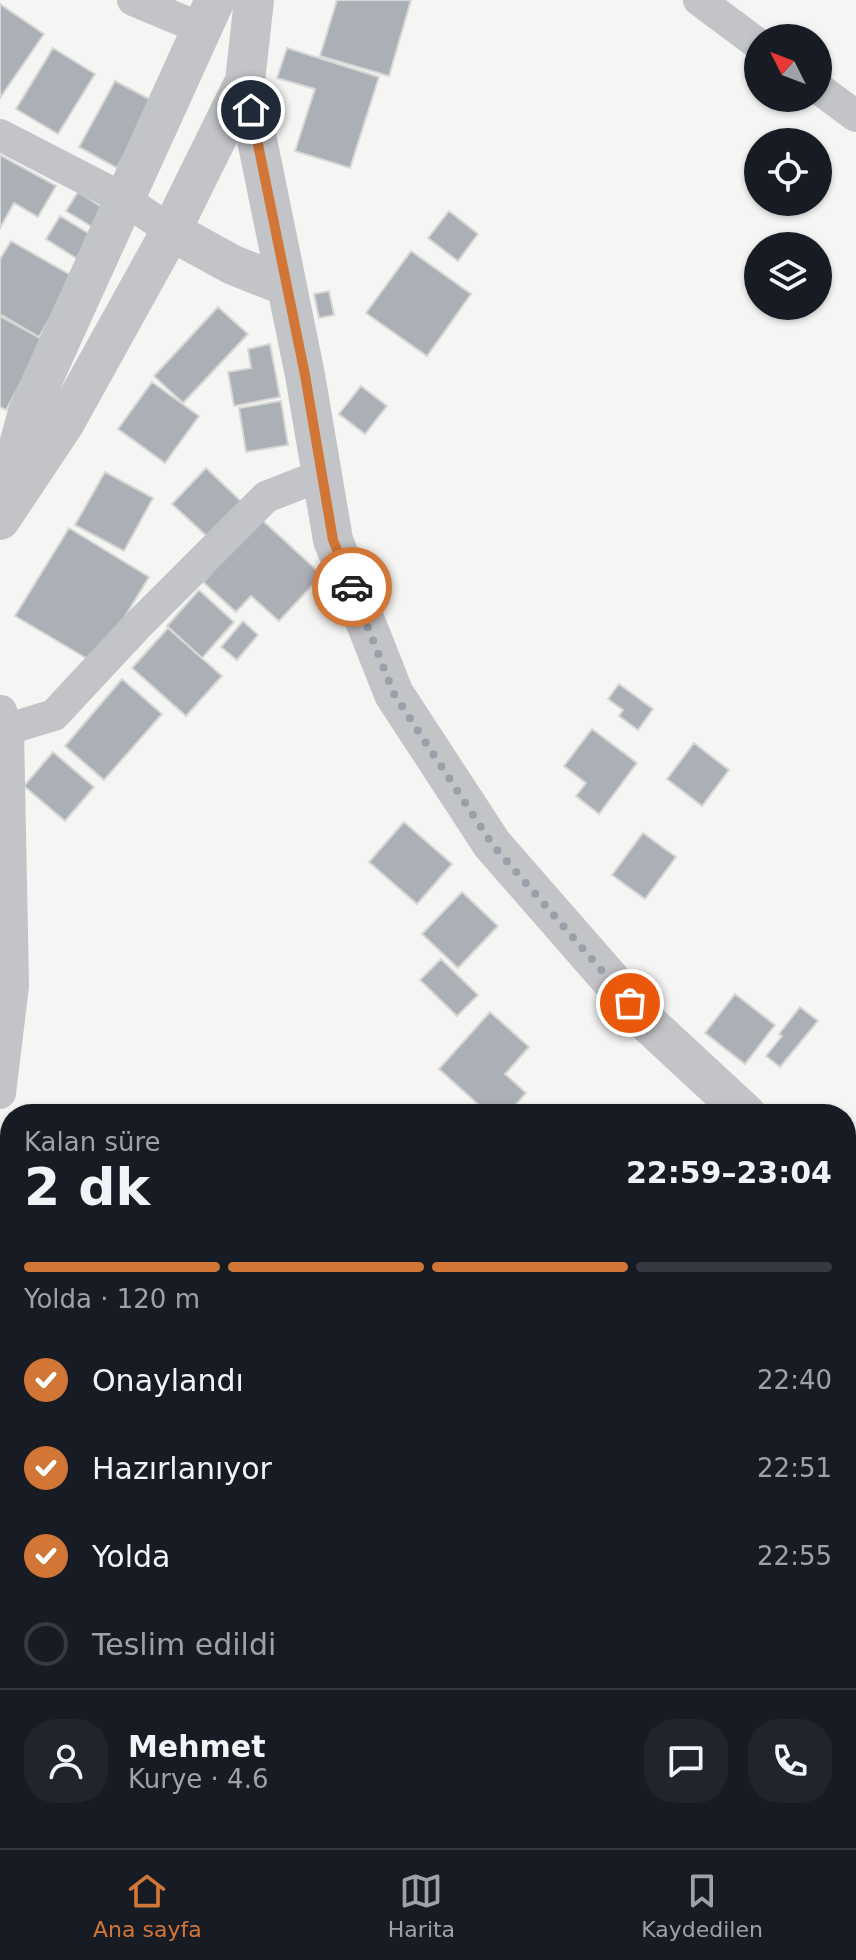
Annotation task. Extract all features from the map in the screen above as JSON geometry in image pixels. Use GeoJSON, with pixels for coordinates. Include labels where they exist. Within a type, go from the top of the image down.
{"type":"FeatureCollection","features":[{"type":"Feature","properties":{"kind":"street"},"geometry":{"type":"LineString","coordinates":[[0,518],[28,412],[208,14],[133,0]]}},
{"type":"Feature","properties":{"kind":"street"},"geometry":{"type":"LineString","coordinates":[[254,0],[245,81],[333,540],[394,694],[492,844],[650,1025],[735,1104]]}},
{"type":"Feature","properties":{"kind":"street"},"geometry":{"type":"LineString","coordinates":[[699,0],[744,34]]}},
{"type":"Feature","properties":{"kind":"street"},"geometry":{"type":"LineString","coordinates":[[0,518],[64,424],[171,231],[245,81]]}},
{"type":"Feature","properties":{"kind":"street"},"geometry":{"type":"LineString","coordinates":[[832,98],[856,116]]}},
{"type":"Feature","properties":{"kind":"street"},"geometry":{"type":"LineString","coordinates":[[0,135],[124,199],[171,231],[233,265],[286,286]]}},
{"type":"Feature","properties":{"kind":"street"},"geometry":{"type":"LineString","coordinates":[[0,1093],[13,986],[4,720],[54,715],[136,627],[266,497],[322,475]]}},
{"type":"Feature","properties":{"kind":"building"},"geometry":{"type":"Polygon","coordinates":[[[337,0],[411,0],[389,76],[320,56],[337,0]]]}},
{"type":"Feature","properties":{"kind":"building"},"geometry":{"type":"Polygon","coordinates":[[[0,4],[44,34],[0,98],[0,4]]]}},
{"type":"Feature","properties":{"kind":"building"},"geometry":{"type":"Polygon","coordinates":[[[53,48],[95,74],[58,134],[16,109],[53,48]]]}},
{"type":"Feature","properties":{"kind":"building"},"geometry":{"type":"Polygon","coordinates":[[[287,48],[379,77],[350,168],[295,151],[315,89],[277,78],[287,48]]]}},
{"type":"Feature","properties":{"kind":"building"},"geometry":{"type":"Polygon","coordinates":[[[115,81],[153,101],[117,168],[79,147],[115,81]]]}},
{"type":"Feature","properties":{"kind":"building"},"geometry":{"type":"Polygon","coordinates":[[[0,155],[56,186],[38,217],[14,203],[0,228],[0,155]]]}},
{"type":"Feature","properties":{"kind":"building"},"geometry":{"type":"Polygon","coordinates":[[[78,192],[111,213],[99,231],[66,211],[78,192]]]}},
{"type":"Feature","properties":{"kind":"building"},"geometry":{"type":"Polygon","coordinates":[[[449,211],[478,234],[458,261],[428,238],[449,211]]]}},
{"type":"Feature","properties":{"kind":"building"},"geometry":{"type":"Polygon","coordinates":[[[60,216],[93,236],[79,260],[46,239],[60,216]]]}},
{"type":"Feature","properties":{"kind":"building"},"geometry":{"type":"Polygon","coordinates":[[[11,241],[74,277],[39,337],[0,314],[0,259],[11,241]]]}},
{"type":"Feature","properties":{"kind":"building"},"geometry":{"type":"Polygon","coordinates":[[[411,251],[471,294],[427,356],[366,313],[411,251]]]}},
{"type":"Feature","properties":{"kind":"building"},"geometry":{"type":"Polygon","coordinates":[[[329,291],[334,315],[319,318],[314,294],[329,291]]]}},
{"type":"Feature","properties":{"kind":"building"},"geometry":{"type":"Polygon","coordinates":[[[218,307],[248,334],[183,403],[154,376],[218,307]]]}},
{"type":"Feature","properties":{"kind":"building"},"geometry":{"type":"Polygon","coordinates":[[[0,316],[44,340],[6,410],[0,407],[0,316]]]}},
{"type":"Feature","properties":{"kind":"building"},"geometry":{"type":"Polygon","coordinates":[[[270,344],[280,397],[234,406],[228,372],[251,368],[248,349],[270,344]]]}},
{"type":"Feature","properties":{"kind":"building"},"geometry":{"type":"Polygon","coordinates":[[[152,382],[199,416],[165,463],[118,429],[152,382]]]}},
{"type":"Feature","properties":{"kind":"building"},"geometry":{"type":"Polygon","coordinates":[[[361,386],[387,406],[365,434],[339,414],[361,386]]]}},
{"type":"Feature","properties":{"kind":"building"},"geometry":{"type":"Polygon","coordinates":[[[281,401],[288,445],[246,452],[239,408],[281,401]]]}},
{"type":"Feature","properties":{"kind":"building"},"geometry":{"type":"Polygon","coordinates":[[[206,468],[244,504],[211,540],[172,504],[206,468]]]}},
{"type":"Feature","properties":{"kind":"building"},"geometry":{"type":"Polygon","coordinates":[[[105,472],[153,498],[124,551],[75,525],[105,472]]]}},
{"type":"Feature","properties":{"kind":"building"},"geometry":{"type":"Polygon","coordinates":[[[261,519],[322,575],[279,621],[251,596],[236,612],[203,582],[261,519]]]}},
{"type":"Feature","properties":{"kind":"building"},"geometry":{"type":"Polygon","coordinates":[[[69,528],[149,577],[96,664],[15,616],[69,528]]]}},
{"type":"Feature","properties":{"kind":"building"},"geometry":{"type":"Polygon","coordinates":[[[199,590],[234,622],[202,658],[167,626],[199,590]]]}},
{"type":"Feature","properties":{"kind":"building"},"geometry":{"type":"Polygon","coordinates":[[[243,621],[258,635],[237,660],[221,647],[243,621]]]}},
{"type":"Feature","properties":{"kind":"building"},"geometry":{"type":"Polygon","coordinates":[[[168,628],[222,676],[186,716],[132,668],[168,628]]]}},
{"type":"Feature","properties":{"kind":"building"},"geometry":{"type":"Polygon","coordinates":[[[122,679],[162,714],[104,780],[65,746],[122,679]]]}},
{"type":"Feature","properties":{"kind":"building"},"geometry":{"type":"Polygon","coordinates":[[[619,684],[653,709],[638,730],[619,716],[623,710],[608,699],[619,684]]]}},
{"type":"Feature","properties":{"kind":"building"},"geometry":{"type":"Polygon","coordinates":[[[592,729],[637,763],[599,814],[576,796],[586,783],[564,766],[592,729]]]}},
{"type":"Feature","properties":{"kind":"building"},"geometry":{"type":"Polygon","coordinates":[[[694,743],[729,770],[702,806],[667,779],[694,743]]]}},
{"type":"Feature","properties":{"kind":"building"},"geometry":{"type":"Polygon","coordinates":[[[53,752],[94,787],[65,821],[24,786],[53,752]]]}},
{"type":"Feature","properties":{"kind":"building"},"geometry":{"type":"Polygon","coordinates":[[[404,822],[452,864],[417,904],[369,862],[404,822]]]}},
{"type":"Feature","properties":{"kind":"building"},"geometry":{"type":"Polygon","coordinates":[[[643,833],[676,857],[645,899],[612,875],[643,833]]]}},
{"type":"Feature","properties":{"kind":"building"},"geometry":{"type":"Polygon","coordinates":[[[462,892],[498,926],[458,968],[422,934],[462,892]]]}},
{"type":"Feature","properties":{"kind":"building"},"geometry":{"type":"Polygon","coordinates":[[[441,959],[478,995],[457,1016],[420,980],[441,959]]]}},
{"type":"Feature","properties":{"kind":"building"},"geometry":{"type":"Polygon","coordinates":[[[735,994],[775,1025],[745,1064],[705,1033],[735,994]]]}},
{"type":"Feature","properties":{"kind":"building"},"geometry":{"type":"Polygon","coordinates":[[[800,1007],[818,1021],[780,1067],[766,1056],[800,1007]]]}},
{"type":"Feature","properties":{"kind":"building"},"geometry":{"type":"Polygon","coordinates":[[[490,1012],[529,1047],[505,1074],[526,1093],[516,1104],[478,1104],[439,1069],[490,1012]]]}},
{"type":"Feature","properties":{"kind":"way so far"},"geometry":{"type":"LineString","coordinates":[[352,587],[394,694],[492,844],[630,1003]]}},
{"type":"Feature","properties":{"kind":"route"},"geometry":{"type":"LineString","coordinates":[[251,110],[305,375],[333,540],[352,587]]}}]}
